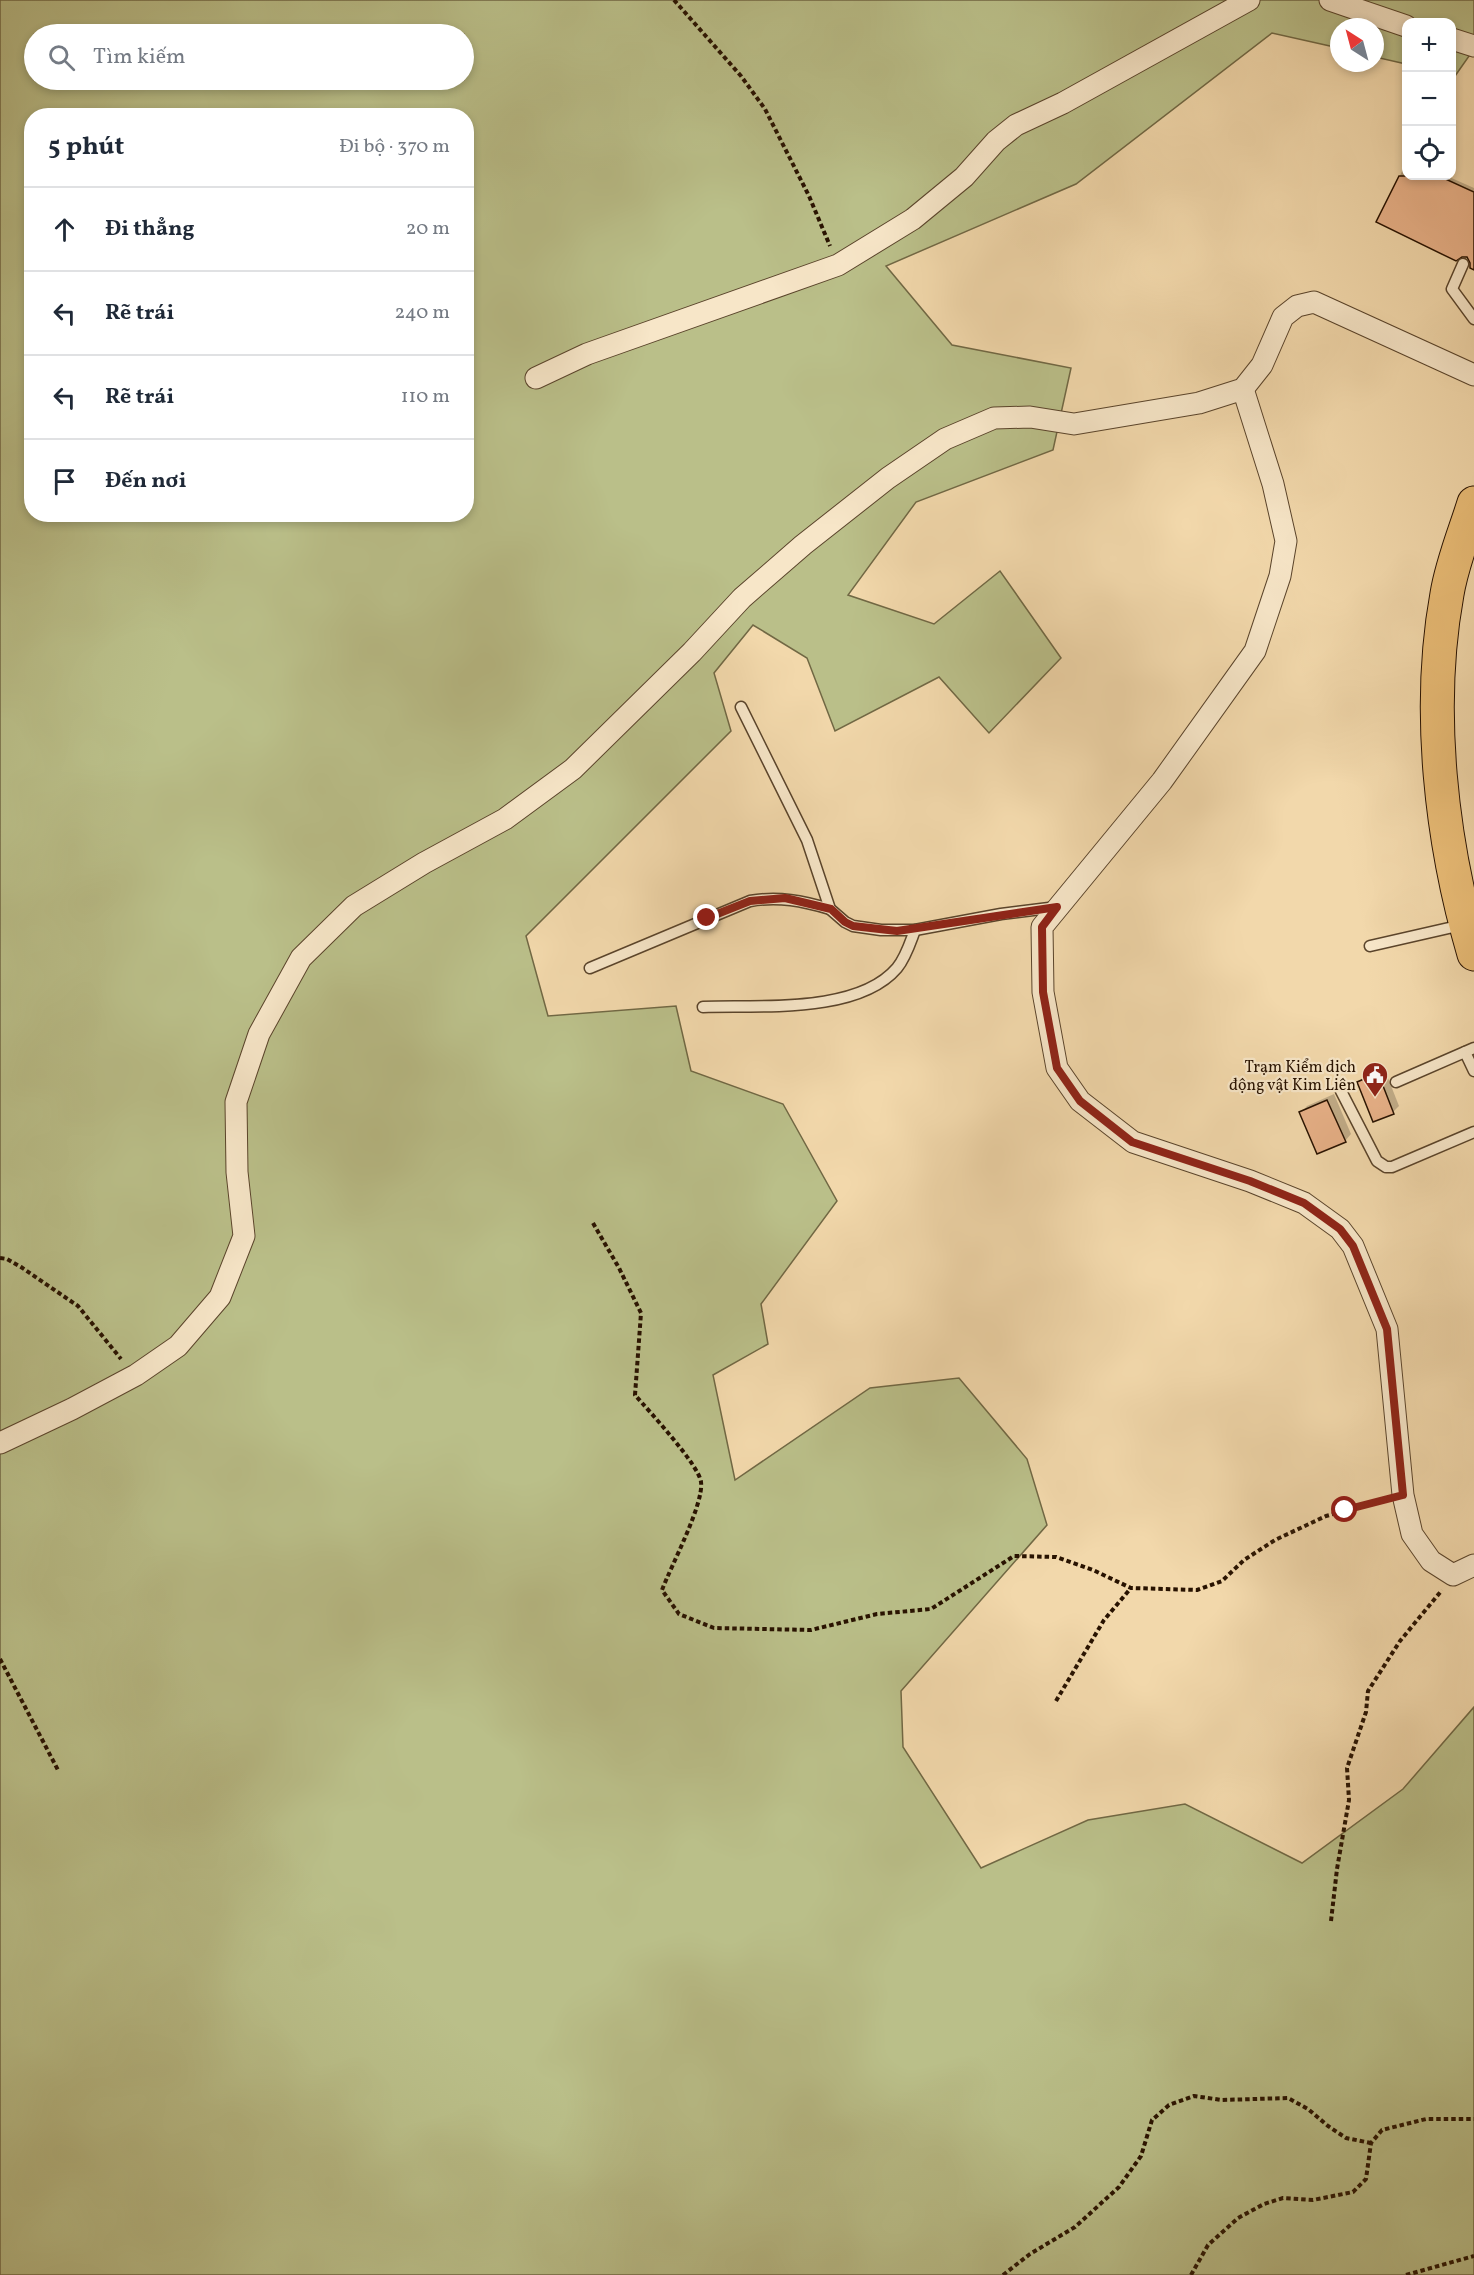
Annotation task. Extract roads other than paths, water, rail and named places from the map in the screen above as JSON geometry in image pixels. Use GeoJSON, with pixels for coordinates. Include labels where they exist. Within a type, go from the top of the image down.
{"type":"FeatureCollection","features":[{"type":"Feature","properties":{"kind":"highway"},"geometry":{"type":"LineString","coordinates":[[1470,939],[1441,797],[1436,693],[1447,593],[1474,502]]}},
{"type":"Feature","properties":{"kind":"street"},"geometry":{"type":"LineString","coordinates":[[536,378],[586,354],[838,265],[913,219],[964,177],[996,141],[1016,125],[1073,97],[1249,0]]}},
{"type":"Feature","properties":{"kind":"street"},"geometry":{"type":"LineString","coordinates":[[1330,0],[1402,24]]}},
{"type":"Feature","properties":{"kind":"street"},"geometry":{"type":"LineString","coordinates":[[1456,40],[1474,46]]}},
{"type":"Feature","properties":{"kind":"street"},"geometry":{"type":"LineString","coordinates":[[0,1443],[136,1376],[178,1346],[220,1297],[244,1236],[237,1172],[236,1102],[258,1034],[301,958],[354,906],[424,863],[505,819],[573,768],[692,652],[742,598],[803,545],[878,486],[945,439],[994,418],[1030,417],[1074,424],[1199,403],[1243,389],[1262,365],[1283,317],[1297,306],[1314,302],[1474,375]]}},
{"type":"Feature","properties":{"kind":"street"},"geometry":{"type":"LineString","coordinates":[[1243,389],[1273,484],[1286,541],[1280,576],[1255,651],[1162,781],[1042,927],[1043,992],[1057,1068],[1080,1101],[1132,1142],[1250,1181],[1304,1203],[1340,1229],[1353,1246],[1387,1329],[1403,1495],[1412,1534],[1431,1561],[1453,1575],[1474,1565]]}},
{"type":"Feature","properties":{"kind":"lane"},"geometry":{"type":"LineString","coordinates":[[1463,264],[1452,289],[1474,319]]}},
{"type":"Feature","properties":{"kind":"lane"},"geometry":{"type":"LineString","coordinates":[[741,707],[807,840],[831,909],[845,922],[853,926],[881,930],[915,930],[1001,914],[1057,907]]}},
{"type":"Feature","properties":{"kind":"lane"},"geometry":{"type":"LineString","coordinates":[[590,968],[750,901],[785,898],[831,909]]}},
{"type":"Feature","properties":{"kind":"lane"},"geometry":{"type":"LineString","coordinates":[[703,1007],[788,1005],[829,1000],[858,993],[877,985],[899,966],[915,930]]}},
{"type":"Feature","properties":{"kind":"lane"},"geometry":{"type":"LineString","coordinates":[[1370,946],[1470,939]]}},
{"type":"Feature","properties":{"kind":"lane"},"geometry":{"type":"LineString","coordinates":[[1396,1082],[1470,1050],[1474,1071]]}},
{"type":"Feature","properties":{"kind":"lane"},"geometry":{"type":"LineString","coordinates":[[1341,1091],[1377,1161],[1386,1167],[1392,1167],[1474,1132]]}},
{"type":"Feature","properties":{"kind":"place","name":"Trạm Kiểm dịch động vật Kim Liên"},"geometry":{"type":"Point","coordinates":[1375,1098]}}]}
